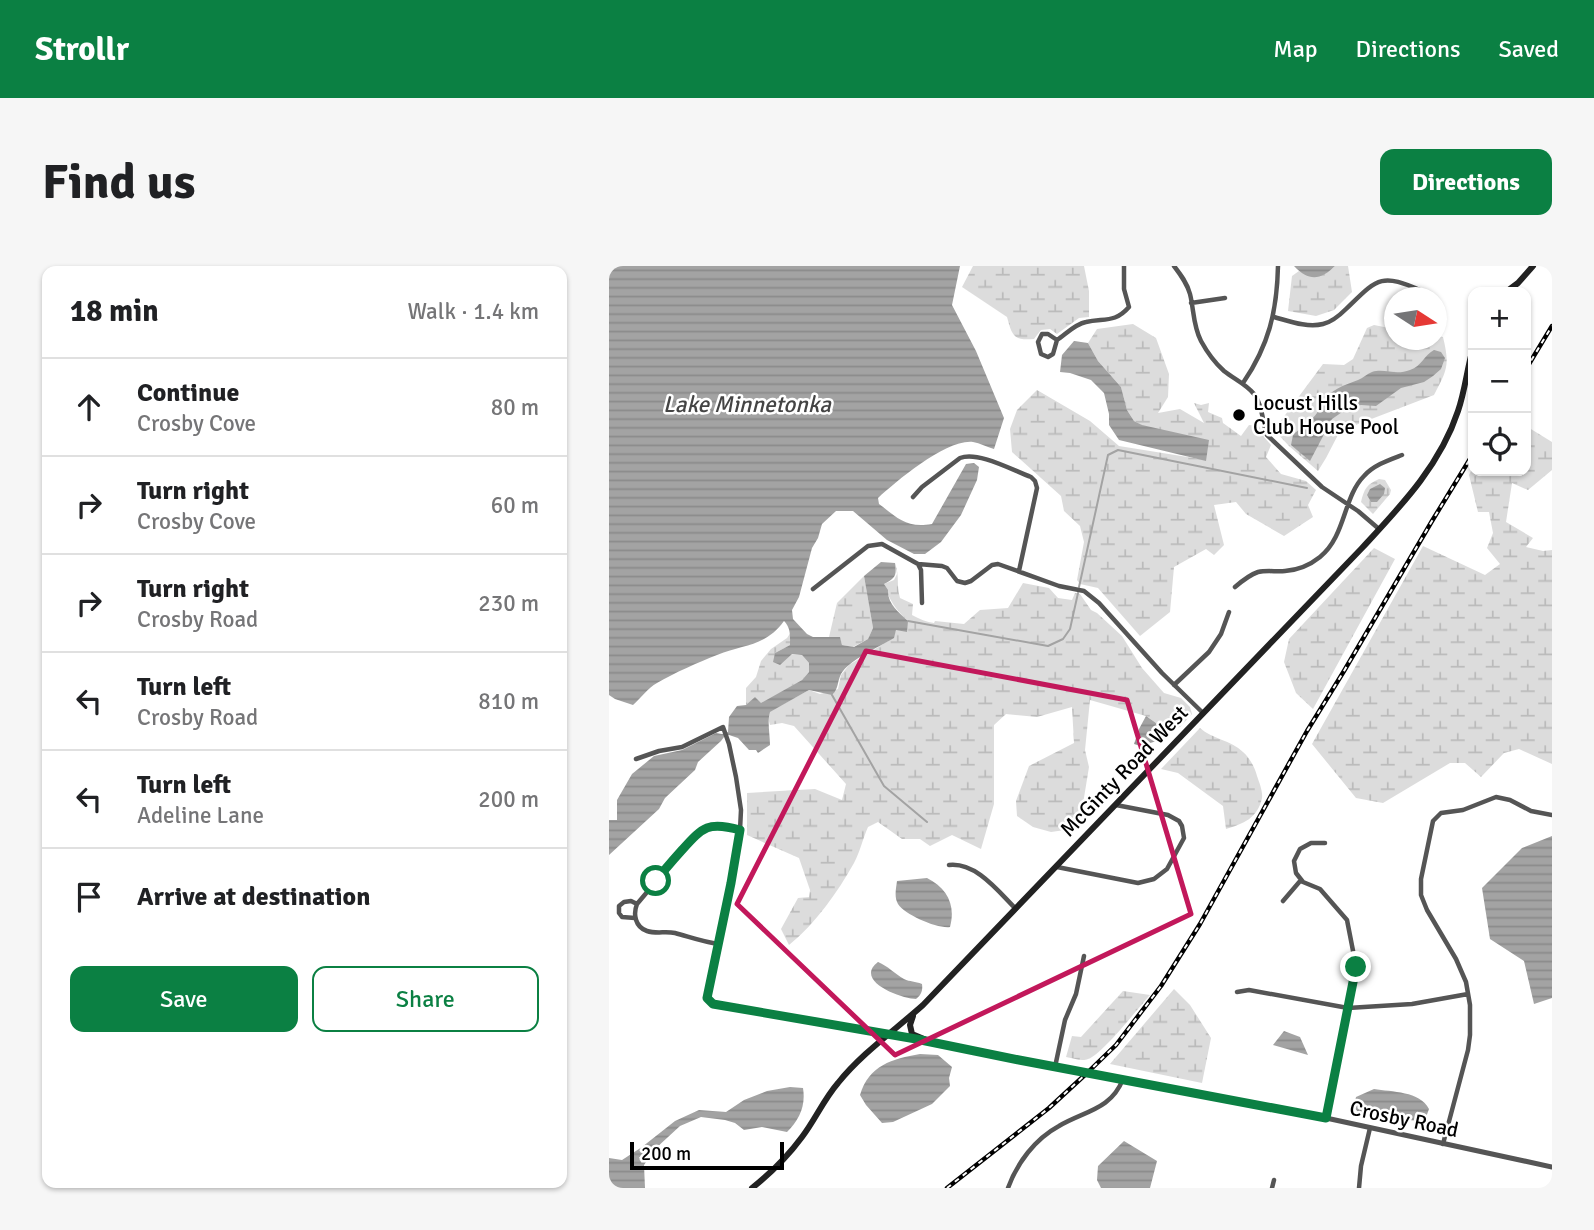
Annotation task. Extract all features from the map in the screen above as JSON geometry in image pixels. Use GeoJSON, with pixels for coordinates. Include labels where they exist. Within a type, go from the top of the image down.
{"type":"FeatureCollection","features":[{"type":"Feature","properties":{"kind":"main road"},"geometry":{"type":"LineString","coordinates":[[1513,287],[1532,266]]}},
{"type":"Feature","properties":{"kind":"main road","name":"McGinty Road West"},"geometry":{"type":"LineString","coordinates":[[752,1188],[773,1170],[802,1137],[846,1072],[915,1013],[1409,495],[1442,447],[1458,411],[1473,350]]}},
{"type":"Feature","properties":{"kind":"main road"},"geometry":{"type":"LineString","coordinates":[[915,1013],[910,1025],[912,1034],[932,1042]]}},
{"type":"Feature","properties":{"kind":"street"},"geometry":{"type":"LineString","coordinates":[[1057,340],[1048,334],[1042,334],[1038,342],[1041,354],[1048,357],[1053,354],[1057,340],[1077,325],[1123,314],[1129,307],[1124,289],[1124,266]]}},
{"type":"Feature","properties":{"kind":"street"},"geometry":{"type":"LineString","coordinates":[[1174,266],[1184,278],[1200,338],[1210,356],[1223,370],[1253,392],[1259,403],[1267,435],[1322,487],[1379,529]]}},
{"type":"Feature","properties":{"kind":"street"},"geometry":{"type":"LineString","coordinates":[[1243,383],[1261,353],[1274,317],[1278,266]]}},
{"type":"Feature","properties":{"kind":"street"},"geometry":{"type":"LineString","coordinates":[[1274,317],[1320,325],[1331,321],[1374,283],[1400,281],[1415,287]]}},
{"type":"Feature","properties":{"kind":"street"},"geometry":{"type":"LineString","coordinates":[[1191,303],[1225,298]]}},
{"type":"Feature","properties":{"kind":"street"},"geometry":{"type":"LineString","coordinates":[[913,496],[967,455],[1031,477],[1037,488],[1019,570]]}},
{"type":"Feature","properties":{"kind":"street"},"geometry":{"type":"LineString","coordinates":[[1235,587],[1258,572],[1297,569],[1323,555],[1334,541],[1363,476],[1374,467],[1402,455]]}},
{"type":"Feature","properties":{"kind":"street"},"geometry":{"type":"LineString","coordinates":[[813,589],[868,545],[874,544],[889,546],[918,564],[947,568],[957,581],[965,583],[992,565],[1019,570],[1059,586],[1084,591],[1099,603],[1162,673],[1203,713]]}},
{"type":"Feature","properties":{"kind":"street"},"geometry":{"type":"LineString","coordinates":[[918,564],[921,570],[922,603]]}},
{"type":"Feature","properties":{"kind":"street"},"geometry":{"type":"LineString","coordinates":[[1174,685],[1209,652],[1221,634],[1229,612]]}},
{"type":"Feature","properties":{"kind":"street","name":"Crosby Road"},"geometry":{"type":"LineString","coordinates":[[636,759],[681,747],[723,727],[741,810],[740,830],[707,998],[713,1004],[891,1034],[1326,1118],[1552,1167]]}},
{"type":"Feature","properties":{"kind":"street"},"geometry":{"type":"LineString","coordinates":[[1443,1144],[1470,1035],[1470,1005],[1462,970],[1421,895],[1421,879],[1433,821],[1441,813],[1463,810],[1496,797],[1510,800],[1527,810],[1552,816]]}},
{"type":"Feature","properties":{"kind":"street"},"geometry":{"type":"LineString","coordinates":[[1057,867],[1138,883],[1154,879],[1167,869],[1184,838],[1179,821],[1168,815],[1116,805]]}},
{"type":"Feature","properties":{"kind":"street"},"geometry":{"type":"LineString","coordinates":[[719,944],[673,932],[648,931],[639,926],[634,911],[697,833],[716,826],[740,830]]}},
{"type":"Feature","properties":{"kind":"street"},"geometry":{"type":"LineString","coordinates":[[1325,843],[1311,843],[1300,849],[1294,867],[1301,880],[1320,889],[1347,920],[1356,967],[1326,1118]]}},
{"type":"Feature","properties":{"kind":"street"},"geometry":{"type":"LineString","coordinates":[[949,864],[959,863],[968,867],[1016,909]]}},
{"type":"Feature","properties":{"kind":"street"},"geometry":{"type":"LineString","coordinates":[[1283,901],[1301,880]]}},
{"type":"Feature","properties":{"kind":"street"},"geometry":{"type":"LineString","coordinates":[[635,919],[622,917],[619,906],[624,902],[637,904]]}},
{"type":"Feature","properties":{"kind":"street"},"geometry":{"type":"LineString","coordinates":[[1055,1067],[1065,1020],[1076,994],[1084,956]]}},
{"type":"Feature","properties":{"kind":"street"},"geometry":{"type":"LineString","coordinates":[[1237,992],[1249,990],[1348,1008],[1412,1004],[1468,995]]}},
{"type":"Feature","properties":{"kind":"street"},"geometry":{"type":"LineString","coordinates":[[1008,1188],[1022,1160],[1039,1142],[1056,1128],[1101,1107],[1117,1091],[1123,1079]]}},
{"type":"Feature","properties":{"kind":"street"},"geometry":{"type":"LineString","coordinates":[[1359,1188],[1370,1128]]}},
{"type":"Feature","properties":{"kind":"street"},"geometry":{"type":"LineString","coordinates":[[1272,1188],[1274,1180]]}},
{"type":"Feature","properties":{"kind":"highlighted area"},"geometry":{"type":"Polygon","coordinates":[[[866,651],[1127,700],[1191,914],[895,1055],[737,904],[866,651]]]}},
{"type":"Feature","properties":{"kind":"green space"},"geometry":{"type":"Polygon","coordinates":[[[973,266],[1084,266],[1089,291],[1089,317],[1079,318],[1057,334],[1050,329],[1041,330],[1034,339],[1018,338],[1014,336],[1007,317],[962,287],[973,266]]]}},
{"type":"Feature","properties":{"kind":"green space"},"geometry":{"type":"Polygon","coordinates":[[[1335,266],[1348,266],[1352,292],[1334,310],[1316,316],[1288,311],[1292,276],[1299,271],[1318,275],[1335,266]]]}},
{"type":"Feature","properties":{"kind":"green space"},"geometry":{"type":"Polygon","coordinates":[[[1133,324],[1156,338],[1169,374],[1168,397],[1158,413],[1180,409],[1204,423],[1194,403],[1209,403],[1208,412],[1222,418],[1223,423],[1241,436],[1249,425],[1259,426],[1271,445],[1266,457],[1281,474],[1306,481],[1316,490],[1308,505],[1313,517],[1284,536],[1246,514],[1236,502],[1214,505],[1224,545],[1214,555],[1206,549],[1174,567],[1170,612],[1140,636],[1098,588],[1080,584],[1077,580],[1084,542],[1080,526],[1064,511],[1061,496],[1012,452],[1010,429],[1017,410],[1037,390],[1090,421],[1119,446],[1206,460],[1134,421],[1127,410],[1121,387],[1098,361],[1088,343],[1097,329],[1133,324]]]}},
{"type":"Feature","properties":{"kind":"green space"},"geometry":{"type":"Polygon","coordinates":[[[1374,325],[1384,327],[1384,350],[1445,350],[1447,362],[1444,373],[1434,395],[1340,431],[1318,471],[1274,430],[1323,364],[1344,365],[1353,359],[1367,328],[1374,325]]]}},
{"type":"Feature","properties":{"kind":"green space"},"geometry":{"type":"Polygon","coordinates":[[[1531,429],[1552,442],[1552,470],[1528,490],[1512,483],[1506,522],[1533,538],[1526,547],[1552,550],[1552,764],[1519,749],[1504,753],[1481,777],[1465,763],[1450,763],[1383,803],[1356,798],[1312,744],[1423,546],[1485,575],[1500,564],[1487,548],[1493,533],[1489,512],[1478,512],[1469,476],[1531,476],[1531,429]]]}},
{"type":"Feature","properties":{"kind":"green space"},"geometry":{"type":"Polygon","coordinates":[[[1379,479],[1385,480],[1391,490],[1373,514],[1361,502],[1367,488],[1379,479]]]}},
{"type":"Feature","properties":{"kind":"green space"},"geometry":{"type":"Polygon","coordinates":[[[1374,548],[1395,559],[1313,709],[1296,693],[1284,662],[1289,639],[1374,548]]]}},
{"type":"Feature","properties":{"kind":"green space"},"geometry":{"type":"Polygon","coordinates":[[[895,563],[897,572],[898,589],[900,598],[913,604],[912,615],[934,623],[964,624],[980,610],[1008,608],[1023,583],[1049,588],[1058,598],[1072,600],[1075,593],[1080,594],[1091,610],[1122,636],[1142,668],[1164,693],[1181,698],[1190,707],[1192,714],[1180,727],[1166,730],[1146,716],[1090,700],[1085,750],[1089,767],[1081,816],[1065,830],[1051,832],[1033,827],[1017,816],[1016,801],[1029,766],[1074,743],[1072,707],[1037,717],[1006,714],[994,725],[994,804],[981,849],[952,835],[930,846],[920,839],[902,839],[878,822],[868,827],[856,859],[840,885],[817,917],[789,945],[781,929],[798,898],[809,897],[810,890],[799,858],[747,835],[747,793],[815,789],[842,800],[846,784],[794,726],[782,723],[770,725],[769,712],[809,690],[820,694],[838,689],[841,675],[849,665],[893,638],[896,630],[908,621],[893,604],[884,584],[894,580],[897,574],[895,563]]]}},
{"type":"Feature","properties":{"kind":"green space"},"geometry":{"type":"Polygon","coordinates":[[[864,576],[873,628],[868,639],[853,647],[842,645],[840,638],[829,637],[837,603],[864,576]]]}},
{"type":"Feature","properties":{"kind":"green space"},"geometry":{"type":"Polygon","coordinates":[[[791,632],[790,645],[775,653],[802,655],[809,663],[809,672],[802,680],[761,704],[746,705],[746,688],[756,677],[761,661],[791,632]]]}},
{"type":"Feature","properties":{"kind":"green space"},"geometry":{"type":"Polygon","coordinates":[[[1200,728],[1246,754],[1254,766],[1261,790],[1262,798],[1257,811],[1244,822],[1226,829],[1223,806],[1178,773],[1161,769],[1200,728]]]}},
{"type":"Feature","properties":{"kind":"green space"},"geometry":{"type":"Polygon","coordinates":[[[1174,989],[1190,1005],[1211,1038],[1202,1083],[1110,1064],[1174,989]]]}},
{"type":"Feature","properties":{"kind":"green space"},"geometry":{"type":"Polygon","coordinates":[[[1123,991],[1150,995],[1094,1056],[1083,1060],[1066,1057],[1072,1036],[1081,1037],[1123,991]]]}},
{"type":"Feature","properties":{"kind":"water","name":"Lake Minnetonka"},"geometry":{"type":"Polygon","coordinates":[[[609,266],[960,266],[952,305],[976,351],[1004,418],[994,449],[973,442],[949,447],[923,462],[878,498],[879,504],[903,521],[916,525],[932,524],[966,464],[974,463],[979,467],[977,480],[961,515],[941,542],[925,554],[914,554],[887,540],[853,511],[836,511],[822,524],[812,548],[799,597],[792,610],[793,619],[813,637],[840,637],[842,645],[854,647],[868,639],[873,628],[864,576],[881,562],[895,563],[894,576],[884,584],[897,611],[908,621],[907,632],[896,630],[894,638],[845,669],[832,695],[809,690],[770,712],[770,745],[758,753],[756,750],[749,750],[738,738],[729,735],[724,737],[665,798],[659,809],[609,855],[609,820],[617,820],[617,800],[632,774],[654,756],[682,750],[716,733],[728,732],[729,717],[737,706],[746,705],[755,697],[761,703],[802,680],[809,672],[809,663],[802,655],[792,654],[780,665],[773,662],[775,653],[790,645],[789,629],[784,621],[762,640],[727,651],[664,679],[633,705],[609,695],[609,266]]]}},
{"type":"Feature","properties":{"kind":"water"},"geometry":{"type":"Polygon","coordinates":[[[1294,266],[1335,266],[1325,274],[1310,277],[1294,266]]]}},
{"type":"Feature","properties":{"kind":"water"},"geometry":{"type":"Polygon","coordinates":[[[1074,341],[1088,343],[1098,361],[1121,387],[1127,410],[1134,421],[1209,440],[1206,461],[1119,440],[1109,425],[1104,393],[1091,380],[1060,372],[1062,355],[1074,341]]]}},
{"type":"Feature","properties":{"kind":"water"},"geometry":{"type":"Polygon","coordinates":[[[1434,350],[1441,352],[1445,358],[1441,369],[1424,382],[1401,388],[1376,406],[1348,408],[1332,419],[1310,461],[1291,445],[1293,435],[1315,415],[1325,398],[1333,391],[1372,372],[1410,370],[1434,350]]]}},
{"type":"Feature","properties":{"kind":"water"},"geometry":{"type":"Polygon","coordinates":[[[1380,484],[1385,488],[1384,494],[1377,502],[1371,502],[1367,495],[1370,489],[1380,484]]]}},
{"type":"Feature","properties":{"kind":"water"},"geometry":{"type":"Polygon","coordinates":[[[1146,716],[1166,730],[1160,740],[1140,746],[1134,744],[1146,716]]]}},
{"type":"Feature","properties":{"kind":"water"},"geometry":{"type":"Polygon","coordinates":[[[1552,836],[1552,998],[1534,1004],[1524,961],[1490,939],[1482,888],[1522,848],[1552,836]]]}},
{"type":"Feature","properties":{"kind":"water"},"geometry":{"type":"Polygon","coordinates":[[[927,878],[945,892],[951,904],[950,927],[922,920],[907,913],[898,904],[897,881],[927,878]]]}},
{"type":"Feature","properties":{"kind":"water"},"geometry":{"type":"Polygon","coordinates":[[[878,962],[904,979],[922,984],[919,996],[916,999],[909,998],[882,988],[871,976],[872,969],[878,962]]]}},
{"type":"Feature","properties":{"kind":"water"},"geometry":{"type":"Polygon","coordinates":[[[1284,1031],[1300,1037],[1308,1055],[1273,1045],[1284,1031]]]}},
{"type":"Feature","properties":{"kind":"water"},"geometry":{"type":"Polygon","coordinates":[[[920,1054],[938,1055],[952,1067],[950,1086],[932,1104],[893,1122],[882,1123],[860,1095],[864,1085],[883,1065],[920,1054]]]}},
{"type":"Feature","properties":{"kind":"water"},"geometry":{"type":"Polygon","coordinates":[[[803,1088],[803,1101],[798,1118],[787,1132],[762,1127],[744,1130],[735,1123],[701,1117],[680,1126],[655,1149],[644,1165],[645,1188],[609,1188],[609,1158],[622,1160],[675,1121],[699,1110],[726,1112],[744,1100],[767,1091],[803,1088]]]}},
{"type":"Feature","properties":{"kind":"water"},"geometry":{"type":"Polygon","coordinates":[[[1374,1089],[1405,1093],[1419,1099],[1429,1109],[1425,1120],[1358,1112],[1354,1107],[1356,1097],[1374,1089]]]}},
{"type":"Feature","properties":{"kind":"water"},"geometry":{"type":"Polygon","coordinates":[[[1124,1141],[1157,1161],[1150,1188],[1101,1188],[1097,1180],[1098,1166],[1124,1141]]]}},
{"type":"Feature","properties":{"kind":"waterway"},"geometry":{"type":"LineString","coordinates":[[1079,587],[1108,455],[1118,450],[1307,488]]}},
{"type":"Feature","properties":{"kind":"waterway"},"geometry":{"type":"LineString","coordinates":[[908,621],[1048,646],[1063,639],[1070,629],[1078,593]]}},
{"type":"Feature","properties":{"kind":"waterway"},"geometry":{"type":"LineString","coordinates":[[832,695],[884,786],[927,822]]}},
{"type":"Feature","properties":{"kind":"railway"},"geometry":{"type":"LineString","coordinates":[[1531,361],[1552,326]]}},
{"type":"Feature","properties":{"kind":"railway"},"geometry":{"type":"LineString","coordinates":[[947,1188],[1049,1108],[1087,1073],[1116,1045],[1161,986],[1200,924],[1307,731],[1468,462]]}},
{"type":"Feature","properties":{"kind":"place","name":"Locust Hills Club House Pool"},"geometry":{"type":"Point","coordinates":[1239,415]}},
{"type":"Feature","properties":{"kind":"route"},"geometry":{"type":"LineString","coordinates":[[656,881],[697,833],[716,826],[740,830],[707,998],[713,1004],[916,1039],[1326,1118],[1356,967]]}}]}
